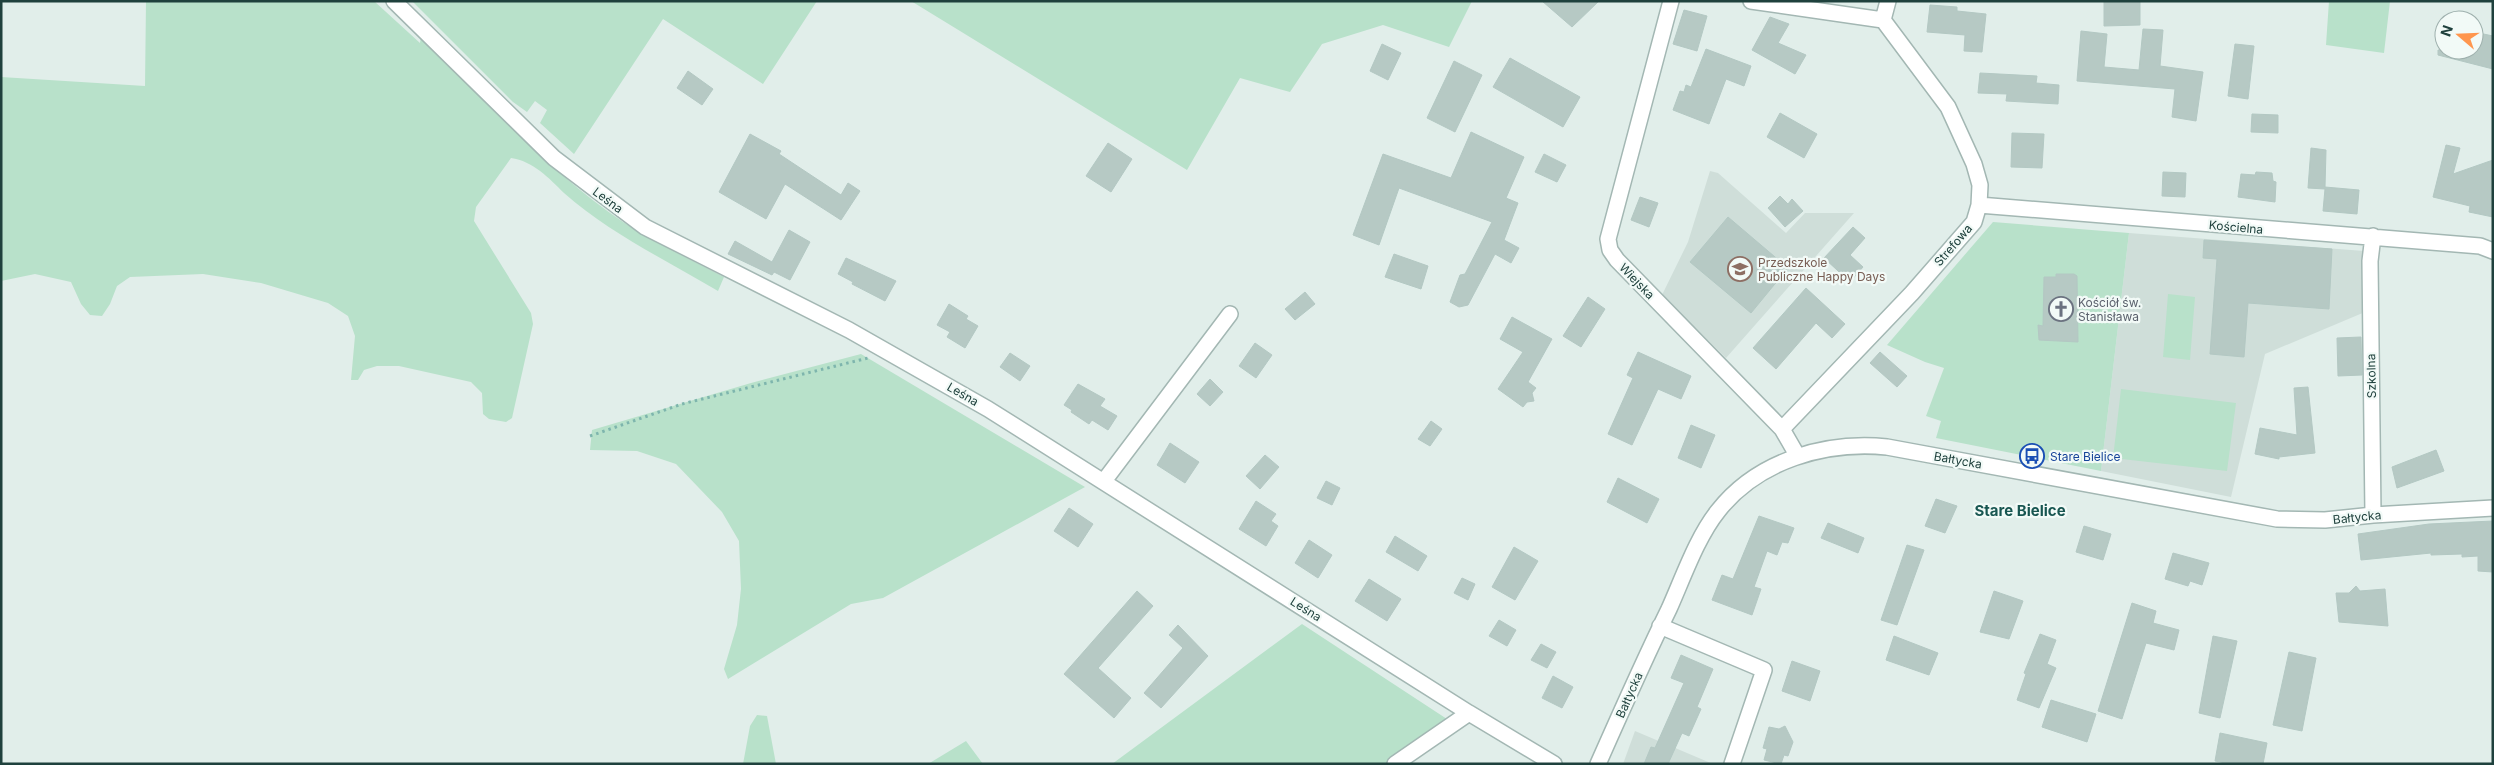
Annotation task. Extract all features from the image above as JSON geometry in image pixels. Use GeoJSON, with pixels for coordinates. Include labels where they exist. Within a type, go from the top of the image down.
{"type":"FeatureCollection","features":[{"type":"Feature","properties":{"kind":"street","name":"Leśna"},"geometry":{"type":"LineString","coordinates":[[394,1],[554,158],[614,205],[645,226],[878,346],[1022,429],[1554,764]]}},
{"type":"Feature","properties":{"kind":"street","name":"Wiejska"},"geometry":{"type":"LineString","coordinates":[[1671,1],[1608,239],[1610,250],[1617,260],[1782,429],[1797,455]]}},
{"type":"Feature","properties":{"kind":"street"},"geometry":{"type":"LineString","coordinates":[[1751,1],[1883,20],[1888,1]]}},
{"type":"Feature","properties":{"kind":"street","name":"Strefowa"},"geometry":{"type":"LineString","coordinates":[[1782,429],[1918,286],[1974,222],[1979,205],[1980,185],[1974,164],[1948,107],[1883,20]]}},
{"type":"Feature","properties":{"kind":"street","name":"Kościelna"},"geometry":{"type":"LineString","coordinates":[[1979,205],[2261,229],[2373,236],[2480,246],[2493,251]]}},
{"type":"Feature","properties":{"kind":"street","name":"Szkolna"},"geometry":{"type":"LineString","coordinates":[[2373,236],[2370,261],[2373,515]]}},
{"type":"Feature","properties":{"kind":"street"},"geometry":{"type":"LineString","coordinates":[[1104,481],[1230,314]]}},
{"type":"Feature","properties":{"kind":"street","name":"Bałtycka"},"geometry":{"type":"LineString","coordinates":[[1598,764],[1700,541],[1718,511],[1742,487],[1797,455],[1826,448],[1864,445],[1888,447],[2277,519],[2325,520],[2373,515],[2493,508]]}},
{"type":"Feature","properties":{"kind":"street"},"geometry":{"type":"LineString","coordinates":[[1660,626],[1764,670],[1732,764]]}},
{"type":"Feature","properties":{"kind":"street"},"geometry":{"type":"LineString","coordinates":[[1395,764],[1469,712]]}},
{"type":"Feature","properties":{"kind":"path"},"geometry":{"type":"LineString","coordinates":[[590,436],[682,404],[867,359],[878,346]]}},
{"type":"Feature","properties":{"kind":"shaded area","name":"Przedszkole Publiczne Happy Days"},"geometry":{"type":"Polygon","coordinates":[[[1710,171],[1718,173],[1786,233],[1805,213],[1854,213],[1726,358],[1662,295],[1688,242],[1710,171]]]}},
{"type":"Feature","properties":{"kind":"shaded area"},"geometry":{"type":"Polygon","coordinates":[[[2129,233],[2364,251],[2365,312],[2265,354],[2231,497],[2101,471],[2129,233]]]}},
{"type":"Feature","properties":{"kind":"shaded area"},"geometry":{"type":"Polygon","coordinates":[[[1635,731],[1713,764],[1623,764],[1635,731]]]}},
{"type":"Feature","properties":{"kind":"green space"},"geometry":{"type":"Polygon","coordinates":[[[146,1],[374,1],[420,43],[421,36],[543,158],[595,202],[648,237],[724,277],[718,291],[600,221],[533,166],[511,158],[476,207],[474,221],[531,313],[533,324],[512,418],[506,422],[489,419],[483,414],[482,393],[471,382],[399,366],[377,366],[364,370],[358,380],[351,380],[355,336],[348,316],[328,303],[261,283],[203,274],[130,277],[117,286],[110,304],[102,316],[90,315],[81,304],[71,282],[35,274],[1,281],[1,77],[145,86],[146,1]]]}},
{"type":"Feature","properties":{"kind":"green space"},"geometry":{"type":"Polygon","coordinates":[[[412,1],[817,1],[763,84],[663,19],[574,154],[540,123],[547,110],[535,101],[527,112],[513,102],[412,1]]]}},
{"type":"Feature","properties":{"kind":"green space"},"geometry":{"type":"Polygon","coordinates":[[[911,1],[1472,1],[1449,47],[1383,25],[1322,44],[1290,92],[1240,78],[1187,170],[911,1]]]}},
{"type":"Feature","properties":{"kind":"green space"},"geometry":{"type":"Polygon","coordinates":[[[2329,1],[2390,1],[2384,53],[2326,45],[2329,1]]]}},
{"type":"Feature","properties":{"kind":"green space"},"geometry":{"type":"Polygon","coordinates":[[[1993,222],[2129,233],[2101,471],[1936,438],[1941,421],[1926,416],[1944,368],[1925,362],[1887,345],[1993,222]]]}},
{"type":"Feature","properties":{"kind":"green space"},"geometry":{"type":"Polygon","coordinates":[[[2168,294],[2195,297],[2190,360],[2163,357],[2168,294]]]}},
{"type":"Feature","properties":{"kind":"green space"},"geometry":{"type":"Polygon","coordinates":[[[861,354],[1085,487],[883,598],[851,604],[728,679],[724,669],[737,625],[741,589],[739,541],[722,512],[676,464],[637,451],[590,450],[592,430],[751,383],[861,354]]]}},
{"type":"Feature","properties":{"kind":"green space"},"geometry":{"type":"Polygon","coordinates":[[[2121,389],[2236,403],[2227,471],[2113,458],[2121,389]]]}},
{"type":"Feature","properties":{"kind":"green space"},"geometry":{"type":"Polygon","coordinates":[[[1302,624],[1450,721],[1387,764],[1112,764],[1302,624]]]}},
{"type":"Feature","properties":{"kind":"green space"},"geometry":{"type":"Polygon","coordinates":[[[757,715],[767,716],[776,764],[743,764],[750,726],[757,715]]]}},
{"type":"Feature","properties":{"kind":"green space"},"geometry":{"type":"Polygon","coordinates":[[[966,741],[983,764],[928,764],[966,741]]]}},
{"type":"Feature","properties":{"kind":"building"},"geometry":{"type":"Polygon","coordinates":[[[1542,1],[1599,1],[1572,27],[1542,1]]]}},
{"type":"Feature","properties":{"kind":"building"},"geometry":{"type":"Polygon","coordinates":[[[2140,1],[2140,25],[2104,26],[2104,2],[2140,1]]]}},
{"type":"Feature","properties":{"kind":"building"},"geometry":{"type":"Polygon","coordinates":[[[1930,5],[1957,7],[1957,11],[1986,14],[1982,52],[1964,51],[1965,35],[1927,32],[1930,5]]]}},
{"type":"Feature","properties":{"kind":"building"},"geometry":{"type":"Polygon","coordinates":[[[1684,10],[1707,16],[1697,51],[1673,44],[1684,10]]]}},
{"type":"Feature","properties":{"kind":"building"},"geometry":{"type":"Polygon","coordinates":[[[1770,17],[1789,24],[1778,43],[1806,55],[1795,74],[1752,50],[1770,17]]]}},
{"type":"Feature","properties":{"kind":"building"},"geometry":{"type":"Polygon","coordinates":[[[2143,29],[2163,30],[2160,66],[2203,72],[2196,121],[2172,117],[2175,89],[2077,81],[2081,31],[2107,34],[2104,67],[2139,70],[2143,29]]]}},
{"type":"Feature","properties":{"kind":"building"},"geometry":{"type":"Polygon","coordinates":[[[2484,34],[2493,36],[2493,69],[2458,60],[2484,60],[2484,34]]]}},
{"type":"Feature","properties":{"kind":"building"},"geometry":{"type":"Polygon","coordinates":[[[1382,44],[1401,53],[1388,80],[1370,71],[1382,44]]]}},
{"type":"Feature","properties":{"kind":"building"},"geometry":{"type":"Polygon","coordinates":[[[2235,44],[2254,46],[2248,99],[2228,96],[2235,44]]]}},
{"type":"Feature","properties":{"kind":"building"},"geometry":{"type":"Polygon","coordinates":[[[1706,49],[1751,66],[1744,86],[1726,79],[1709,124],[1673,110],[1680,91],[1684,92],[1686,85],[1691,87],[1706,49]]]}},
{"type":"Feature","properties":{"kind":"building"},"geometry":{"type":"Polygon","coordinates":[[[1510,58],[1580,97],[1563,127],[1493,87],[1510,58]]]}},
{"type":"Feature","properties":{"kind":"building"},"geometry":{"type":"Polygon","coordinates":[[[1454,61],[1482,75],[1455,132],[1427,118],[1454,61]]]}},
{"type":"Feature","properties":{"kind":"building"},"geometry":{"type":"Polygon","coordinates":[[[688,71],[713,89],[702,105],[677,88],[688,71]]]}},
{"type":"Feature","properties":{"kind":"building"},"geometry":{"type":"Polygon","coordinates":[[[1980,73],[2037,76],[2036,83],[2059,85],[2058,104],[2006,101],[2007,94],[1978,93],[1980,73]]]}},
{"type":"Feature","properties":{"kind":"building"},"geometry":{"type":"Polygon","coordinates":[[[1780,113],[1817,134],[1804,158],[1767,137],[1780,113]]]}},
{"type":"Feature","properties":{"kind":"building"},"geometry":{"type":"Polygon","coordinates":[[[2252,114],[2278,115],[2278,133],[2251,132],[2252,114]]]}},
{"type":"Feature","properties":{"kind":"building"},"geometry":{"type":"Polygon","coordinates":[[[1471,132],[1524,157],[1506,198],[1518,203],[1504,240],[1519,248],[1511,263],[1495,254],[1468,305],[1459,307],[1450,302],[1460,275],[1465,274],[1492,222],[1399,188],[1379,245],[1353,235],[1383,154],[1451,178],[1471,132]]]}},
{"type":"Feature","properties":{"kind":"building"},"geometry":{"type":"Polygon","coordinates":[[[2012,133],[2044,134],[2042,168],[2011,167],[2012,133]]]}},
{"type":"Feature","properties":{"kind":"building"},"geometry":{"type":"Polygon","coordinates":[[[750,134],[781,151],[779,154],[841,195],[848,183],[860,191],[841,220],[785,184],[766,219],[719,192],[750,134]]]}},
{"type":"Feature","properties":{"kind":"building"},"geometry":{"type":"Polygon","coordinates":[[[1108,143],[1132,159],[1111,192],[1086,176],[1108,143]]]}},
{"type":"Feature","properties":{"kind":"building"},"geometry":{"type":"Polygon","coordinates":[[[2446,145],[2460,148],[2453,174],[2493,160],[2493,217],[2469,212],[2470,206],[2433,197],[2446,145]]]}},
{"type":"Feature","properties":{"kind":"building"},"geometry":{"type":"Polygon","coordinates":[[[2311,148],[2326,150],[2325,187],[2359,190],[2357,214],[2323,211],[2325,189],[2308,188],[2311,148]]]}},
{"type":"Feature","properties":{"kind":"building"},"geometry":{"type":"Polygon","coordinates":[[[1544,154],[1566,165],[1557,182],[1535,172],[1544,154]]]}},
{"type":"Feature","properties":{"kind":"building"},"geometry":{"type":"Polygon","coordinates":[[[2163,172],[2186,173],[2185,197],[2162,196],[2163,172]]]}},
{"type":"Feature","properties":{"kind":"building"},"geometry":{"type":"Polygon","coordinates":[[[2256,172],[2272,173],[2273,181],[2276,182],[2275,202],[2238,197],[2241,174],[2255,175],[2256,172]]]}},
{"type":"Feature","properties":{"kind":"building"},"geometry":{"type":"Polygon","coordinates":[[[1780,196],[1788,204],[1792,199],[1803,211],[1785,227],[1768,208],[1780,196]]]}},
{"type":"Feature","properties":{"kind":"building"},"geometry":{"type":"Polygon","coordinates":[[[1640,197],[1658,203],[1649,227],[1631,220],[1640,197]]]}},
{"type":"Feature","properties":{"kind":"building"},"geometry":{"type":"Polygon","coordinates":[[[1728,217],[1788,268],[1751,313],[1690,262],[1728,217]]]}},
{"type":"Feature","properties":{"kind":"building"},"geometry":{"type":"Polygon","coordinates":[[[1853,227],[1865,238],[1850,255],[1863,267],[1850,282],[1824,258],[1853,227]]]}},
{"type":"Feature","properties":{"kind":"building"},"geometry":{"type":"Polygon","coordinates":[[[789,230],[810,242],[790,280],[774,272],[772,275],[728,254],[735,241],[772,262],[789,230]]]}},
{"type":"Feature","properties":{"kind":"building"},"geometry":{"type":"Polygon","coordinates":[[[2204,240],[2332,249],[2329,309],[2248,303],[2244,357],[2210,354],[2217,259],[2203,258],[2204,240]]]}},
{"type":"Feature","properties":{"kind":"building"},"geometry":{"type":"Polygon","coordinates":[[[1394,254],[1428,266],[1421,289],[1385,277],[1394,254]]]}},
{"type":"Feature","properties":{"kind":"building"},"geometry":{"type":"Polygon","coordinates":[[[846,258],[896,281],[885,301],[852,284],[853,282],[838,274],[846,258]]]}},
{"type":"Feature","properties":{"kind":"building","name":"Kościół św. Stanisława"},"geometry":{"type":"Polygon","coordinates":[[[2056,274],[2074,274],[2077,276],[2078,342],[2039,340],[2038,325],[2043,326],[2044,277],[2056,277],[2056,274]]]}},
{"type":"Feature","properties":{"kind":"building"},"geometry":{"type":"Polygon","coordinates":[[[1806,288],[1845,324],[1832,338],[1816,323],[1776,369],[1753,348],[1806,288]]]}},
{"type":"Feature","properties":{"kind":"building"},"geometry":{"type":"Polygon","coordinates":[[[1305,292],[1315,304],[1295,320],[1285,309],[1305,292]]]}},
{"type":"Feature","properties":{"kind":"building"},"geometry":{"type":"Polygon","coordinates":[[[1588,297],[1605,309],[1581,347],[1563,336],[1588,297]]]}},
{"type":"Feature","properties":{"kind":"building"},"geometry":{"type":"Polygon","coordinates":[[[949,304],[968,316],[966,319],[978,326],[965,348],[947,337],[950,332],[937,325],[949,304]]]}},
{"type":"Feature","properties":{"kind":"building"},"geometry":{"type":"Polygon","coordinates":[[[1512,317],[1552,339],[1528,382],[1536,388],[1532,393],[1534,401],[1527,402],[1523,407],[1498,389],[1523,352],[1500,339],[1512,317]]]}},
{"type":"Feature","properties":{"kind":"building"},"geometry":{"type":"Polygon","coordinates":[[[2361,337],[2362,375],[2338,376],[2337,338],[2361,337]]]}},
{"type":"Feature","properties":{"kind":"building"},"geometry":{"type":"Polygon","coordinates":[[[1255,343],[1272,355],[1256,378],[1239,366],[1255,343]]]}},
{"type":"Feature","properties":{"kind":"building"},"geometry":{"type":"Polygon","coordinates":[[[1638,352],[1691,376],[1681,399],[1658,389],[1632,445],[1608,434],[1633,378],[1627,375],[1638,352]]]}},
{"type":"Feature","properties":{"kind":"building"},"geometry":{"type":"Polygon","coordinates":[[[1880,352],[1907,376],[1897,387],[1870,363],[1880,352]]]}},
{"type":"Feature","properties":{"kind":"building"},"geometry":{"type":"Polygon","coordinates":[[[1010,353],[1030,366],[1020,381],[1000,367],[1010,353]]]}},
{"type":"Feature","properties":{"kind":"building"},"geometry":{"type":"Polygon","coordinates":[[[1210,379],[1223,392],[1210,406],[1197,394],[1210,379]]]}},
{"type":"Feature","properties":{"kind":"building"},"geometry":{"type":"Polygon","coordinates":[[[1078,384],[1105,399],[1100,406],[1117,416],[1108,430],[1092,420],[1089,424],[1064,405],[1078,384]]]}},
{"type":"Feature","properties":{"kind":"building"},"geometry":{"type":"Polygon","coordinates":[[[2308,387],[2315,453],[2279,457],[2279,459],[2255,454],[2260,428],[2297,435],[2294,388],[2308,387]]]}},
{"type":"Feature","properties":{"kind":"building"},"geometry":{"type":"Polygon","coordinates":[[[1431,421],[1442,429],[1430,446],[1418,439],[1431,421]]]}},
{"type":"Feature","properties":{"kind":"building"},"geometry":{"type":"Polygon","coordinates":[[[1691,425],[1715,435],[1701,468],[1678,458],[1691,425]]]}},
{"type":"Feature","properties":{"kind":"building"},"geometry":{"type":"Polygon","coordinates":[[[1170,443],[1199,462],[1185,483],[1157,465],[1170,443]]]}},
{"type":"Feature","properties":{"kind":"building"},"geometry":{"type":"Polygon","coordinates":[[[2436,450],[2444,471],[2397,488],[2392,467],[2436,450]]]}},
{"type":"Feature","properties":{"kind":"building"},"geometry":{"type":"Polygon","coordinates":[[[1265,455],[1279,467],[1260,489],[1246,476],[1265,455]]]}},
{"type":"Feature","properties":{"kind":"building"},"geometry":{"type":"Polygon","coordinates":[[[1618,478],[1659,499],[1647,523],[1607,502],[1618,478]]]}},
{"type":"Feature","properties":{"kind":"building"},"geometry":{"type":"Polygon","coordinates":[[[1326,481],[1340,488],[1332,505],[1317,498],[1326,481]]]}},
{"type":"Feature","properties":{"kind":"building"},"geometry":{"type":"Polygon","coordinates":[[[1936,499],[1957,506],[1945,533],[1925,526],[1936,499]]]}},
{"type":"Feature","properties":{"kind":"building"},"geometry":{"type":"Polygon","coordinates":[[[1256,501],[1276,514],[1271,521],[1278,526],[1266,546],[1239,529],[1256,501]]]}},
{"type":"Feature","properties":{"kind":"building"},"geometry":{"type":"Polygon","coordinates":[[[1069,508],[1093,524],[1078,547],[1054,531],[1069,508]]]}},
{"type":"Feature","properties":{"kind":"building"},"geometry":{"type":"Polygon","coordinates":[[[1759,516],[1794,528],[1788,543],[1782,542],[1777,555],[1767,551],[1754,587],[1761,589],[1752,615],[1712,600],[1722,575],[1733,579],[1759,516]]]}},
{"type":"Feature","properties":{"kind":"building"},"geometry":{"type":"Polygon","coordinates":[[[2493,521],[2493,572],[2478,571],[2478,556],[2462,557],[2462,554],[2431,555],[2431,553],[2361,560],[2358,534],[2429,524],[2493,521]]]}},
{"type":"Feature","properties":{"kind":"building"},"geometry":{"type":"Polygon","coordinates":[[[1828,523],[1864,538],[1858,553],[1821,538],[1828,523]]]}},
{"type":"Feature","properties":{"kind":"building"},"geometry":{"type":"Polygon","coordinates":[[[2084,526],[2111,534],[2103,560],[2076,552],[2084,526]]]}},
{"type":"Feature","properties":{"kind":"building"},"geometry":{"type":"Polygon","coordinates":[[[1395,536],[1427,556],[1418,571],[1386,552],[1395,536]]]}},
{"type":"Feature","properties":{"kind":"building"},"geometry":{"type":"Polygon","coordinates":[[[1309,540],[1332,555],[1318,578],[1295,563],[1309,540]]]}},
{"type":"Feature","properties":{"kind":"building"},"geometry":{"type":"Polygon","coordinates":[[[1907,545],[1924,550],[1897,625],[1881,620],[1907,545]]]}},
{"type":"Feature","properties":{"kind":"building"},"geometry":{"type":"Polygon","coordinates":[[[1514,547],[1538,561],[1515,600],[1492,587],[1514,547]]]}},
{"type":"Feature","properties":{"kind":"building"},"geometry":{"type":"Polygon","coordinates":[[[2173,553],[2209,563],[2202,585],[2190,581],[2188,586],[2165,579],[2173,553]]]}},
{"type":"Feature","properties":{"kind":"building"},"geometry":{"type":"Polygon","coordinates":[[[1462,578],[1475,584],[1468,600],[1454,593],[1462,578]]]}},
{"type":"Feature","properties":{"kind":"building"},"geometry":{"type":"Polygon","coordinates":[[[1369,579],[1401,599],[1387,621],[1355,601],[1369,579]]]}},
{"type":"Feature","properties":{"kind":"building"},"geometry":{"type":"Polygon","coordinates":[[[2356,586],[2360,591],[2385,589],[2388,626],[2339,622],[2336,593],[2349,593],[2356,586]]]}},
{"type":"Feature","properties":{"kind":"building"},"geometry":{"type":"Polygon","coordinates":[[[1137,591],[1153,606],[1098,668],[1131,698],[1114,718],[1064,674],[1137,591]]]}},
{"type":"Feature","properties":{"kind":"building"},"geometry":{"type":"Polygon","coordinates":[[[1994,591],[2023,601],[2009,639],[1980,632],[1994,591]]]}},
{"type":"Feature","properties":{"kind":"building"},"geometry":{"type":"Polygon","coordinates":[[[2132,603],[2156,611],[2153,623],[2179,630],[2174,650],[2146,643],[2122,719],[2098,711],[2132,603]]]}},
{"type":"Feature","properties":{"kind":"building"},"geometry":{"type":"Polygon","coordinates":[[[1499,620],[1516,630],[1507,646],[1489,636],[1499,620]]]}},
{"type":"Feature","properties":{"kind":"building"},"geometry":{"type":"Polygon","coordinates":[[[1178,625],[1208,656],[1161,708],[1144,693],[1183,648],[1169,635],[1178,625]]]}},
{"type":"Feature","properties":{"kind":"building"},"geometry":{"type":"Polygon","coordinates":[[[2040,634],[2056,640],[2047,664],[2056,668],[2039,708],[2017,700],[2026,674],[2024,673],[2040,634]]]}},
{"type":"Feature","properties":{"kind":"building"},"geometry":{"type":"Polygon","coordinates":[[[1894,636],[1938,653],[1929,675],[1886,660],[1894,636]]]}},
{"type":"Feature","properties":{"kind":"building"},"geometry":{"type":"Polygon","coordinates":[[[2213,636],[2237,641],[2220,718],[2199,713],[2213,636]]]}},
{"type":"Feature","properties":{"kind":"building"},"geometry":{"type":"Polygon","coordinates":[[[1541,644],[1556,652],[1547,668],[1531,660],[1541,644]]]}},
{"type":"Feature","properties":{"kind":"building"},"geometry":{"type":"Polygon","coordinates":[[[2289,652],[2316,658],[2302,731],[2273,725],[2289,652]]]}},
{"type":"Feature","properties":{"kind":"building"},"geometry":{"type":"Polygon","coordinates":[[[1681,655],[1713,669],[1697,707],[1701,709],[1689,736],[1682,733],[1668,764],[1644,764],[1651,747],[1655,748],[1684,683],[1671,678],[1681,655]]]}},
{"type":"Feature","properties":{"kind":"building"},"geometry":{"type":"Polygon","coordinates":[[[1792,661],[1820,671],[1810,701],[1782,691],[1792,661]]]}},
{"type":"Feature","properties":{"kind":"building"},"geometry":{"type":"Polygon","coordinates":[[[1553,676],[1573,687],[1562,708],[1542,698],[1553,676]]]}},
{"type":"Feature","properties":{"kind":"building"},"geometry":{"type":"Polygon","coordinates":[[[2051,700],[2096,714],[2087,742],[2042,727],[2051,700]]]}},
{"type":"Feature","properties":{"kind":"building"},"geometry":{"type":"Polygon","coordinates":[[[1785,726],[1793,742],[1788,756],[1784,755],[1781,764],[1764,760],[1767,749],[1763,748],[1769,727],[1779,729],[1785,726]]]}},
{"type":"Feature","properties":{"kind":"building"},"geometry":{"type":"Polygon","coordinates":[[[2220,733],[2267,743],[2263,764],[2231,764],[2215,761],[2220,733]]]}},
{"type":"Feature","properties":{"kind":"place","name":"Przedszkole Publiczne Happy Days"},"geometry":{"type":"Point","coordinates":[1740,269]}},
{"type":"Feature","properties":{"kind":"place","name":"Kościół św. Stanisława"},"geometry":{"type":"Point","coordinates":[2061,309]}},
{"type":"Feature","properties":{"kind":"place","name":"Stare Bielice"},"geometry":{"type":"Point","coordinates":[2032,456]}},
{"type":"Feature","properties":{"kind":"district","name":"Stare Bielice"},"geometry":{"type":"Point","coordinates":[2020,510]}}]}
